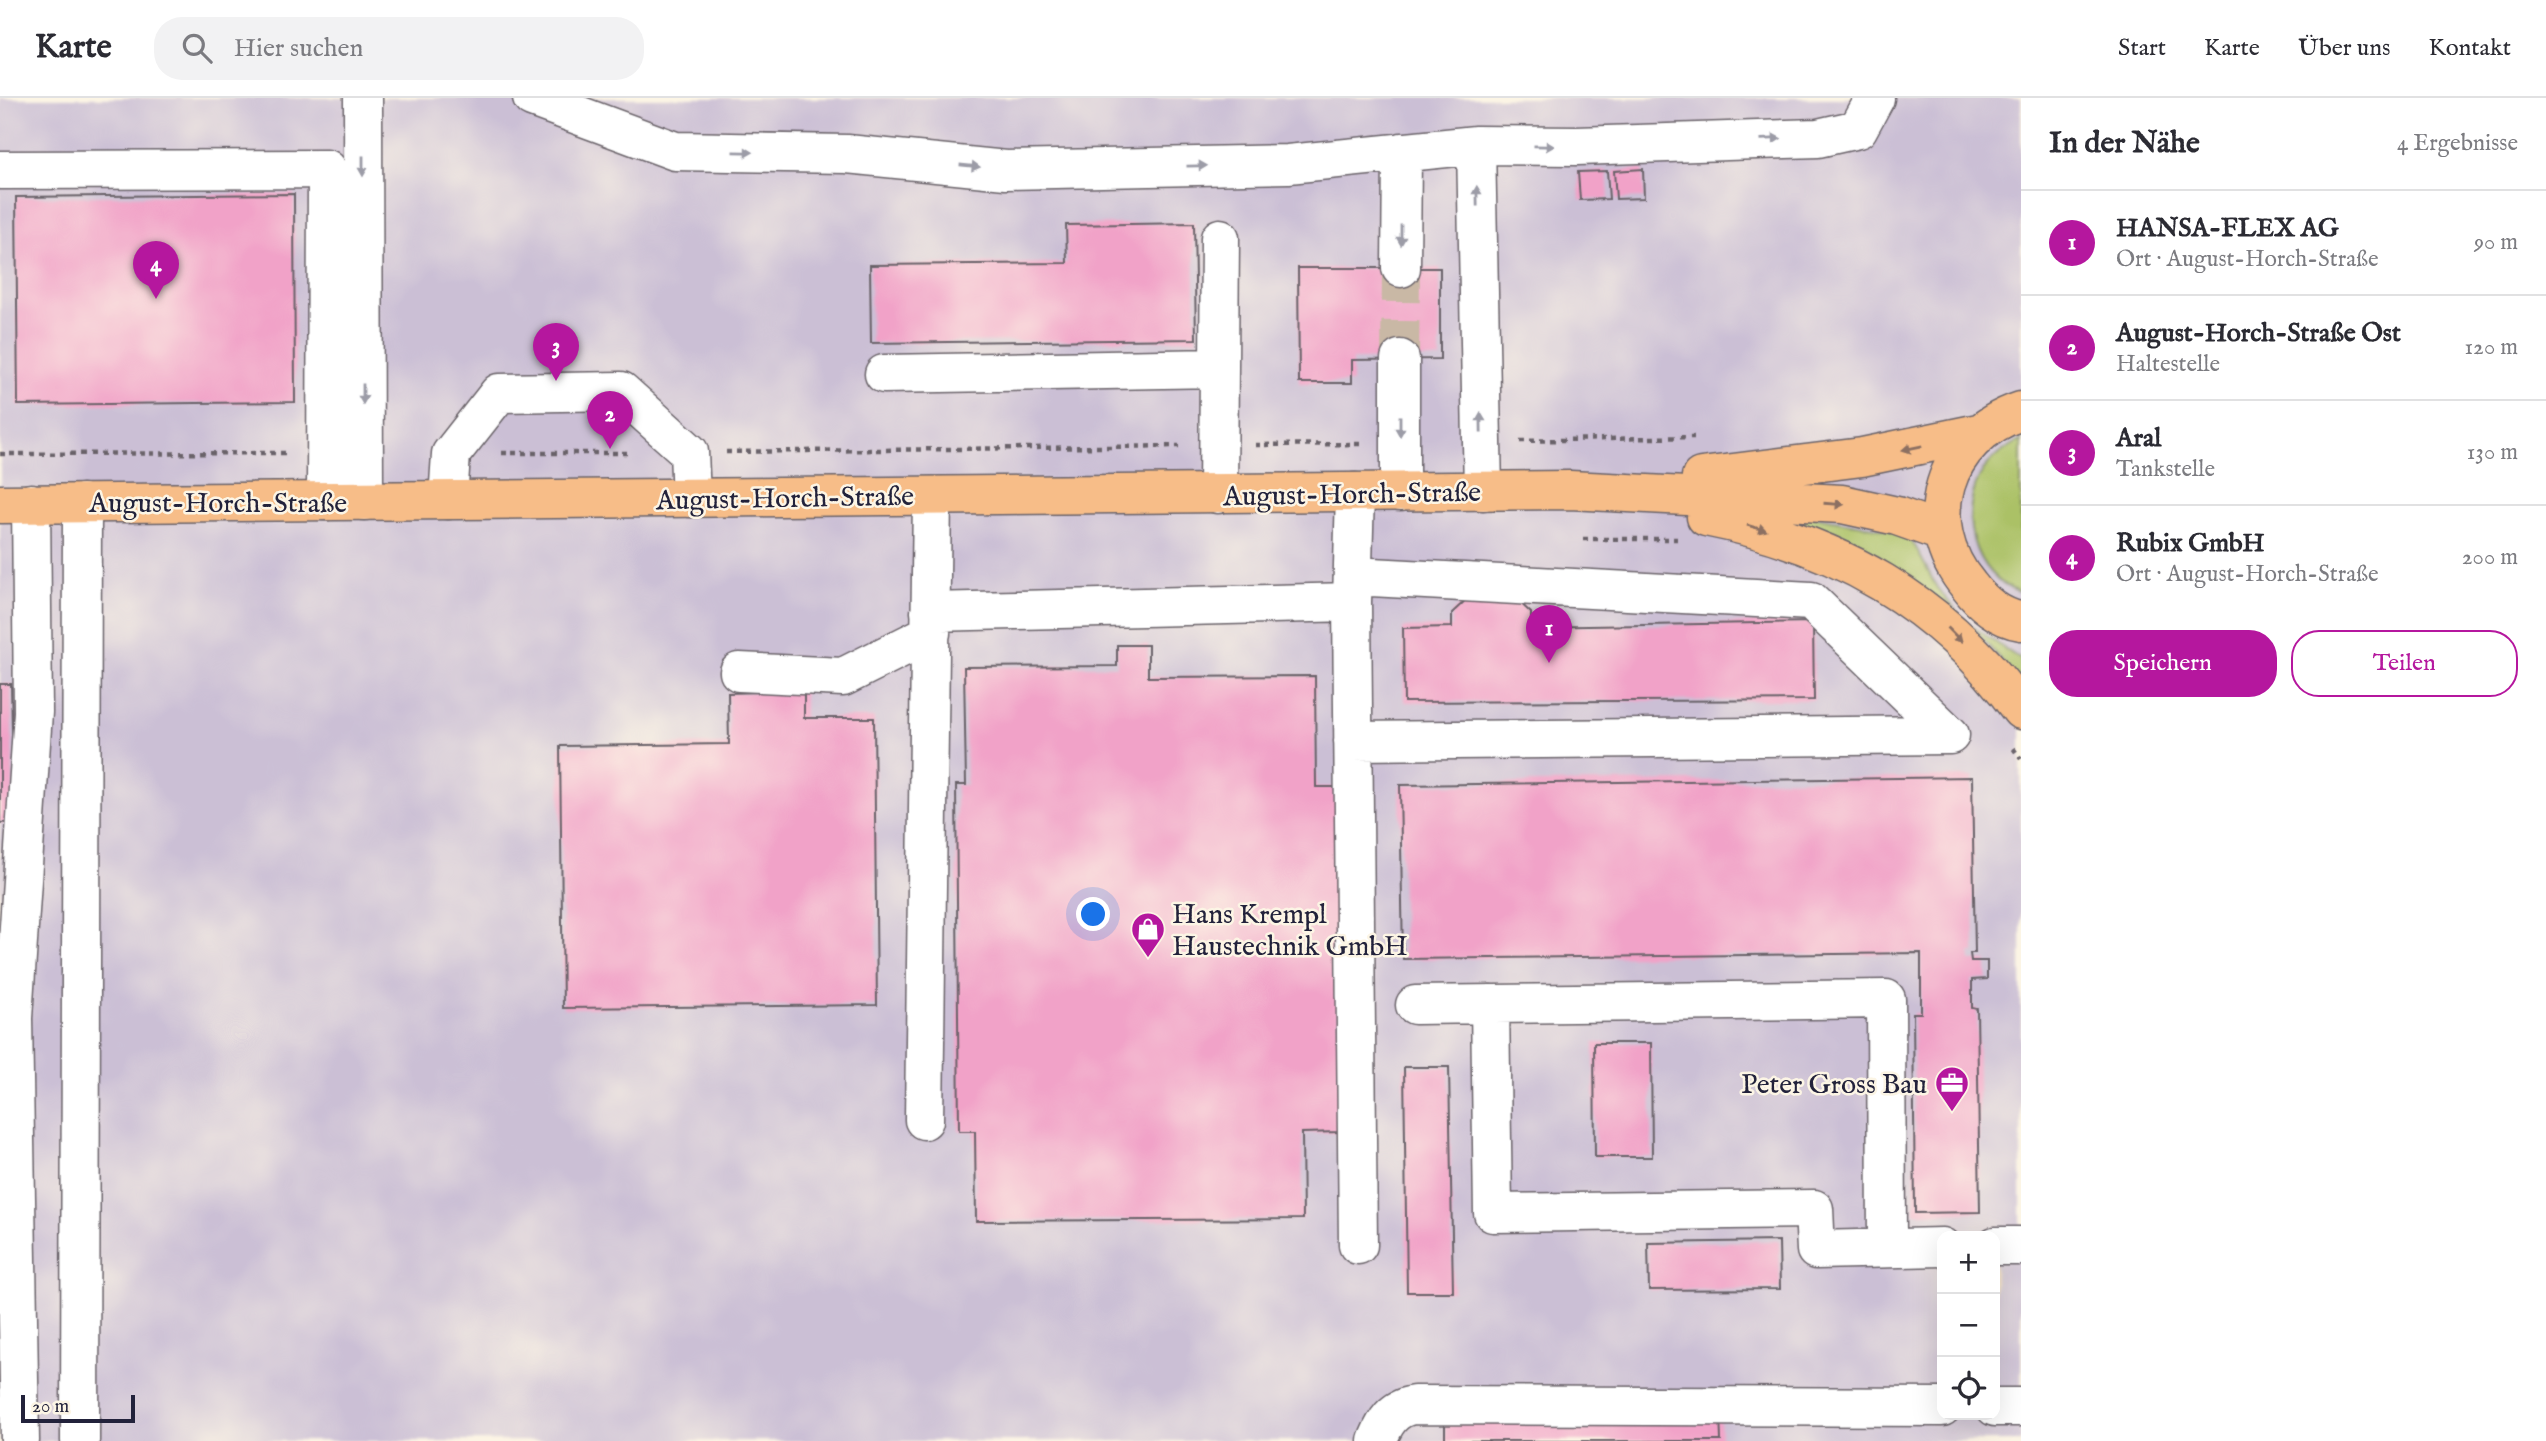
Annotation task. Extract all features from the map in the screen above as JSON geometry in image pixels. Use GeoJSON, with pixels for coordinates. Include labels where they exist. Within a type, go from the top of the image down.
{"type":"FeatureCollection","features":[{"type":"Feature","properties":{"kind":"main road","name":"August-Horch-Straße"},"geometry":{"type":"LineString","coordinates":[[2019,623],[1982,602],[1953,568],[1942,532],[1941,505],[1946,483],[1960,453],[1978,433],[2005,416],[2021,411]]}},
{"type":"Feature","properties":{"kind":"main road","name":"August-Horch-Straße"},"geometry":{"type":"LineString","coordinates":[[1570,490],[1783,470],[1874,455],[1978,433]]}},
{"type":"Feature","properties":{"kind":"main road","name":"August-Horch-Straße"},"geometry":{"type":"LineString","coordinates":[[15,504],[1570,490],[1842,504],[1897,516],[1942,532]]}},
{"type":"Feature","properties":{"kind":"main road"},"geometry":{"type":"LineString","coordinates":[[1570,490],[1757,527],[1831,554],[1892,587],[1944,624],[1995,674],[2021,710]]}},
{"type":"Feature","properties":{"kind":"lane"},"geometry":{"type":"LineString","coordinates":[[363,98],[364,501]]}},
{"type":"Feature","properties":{"kind":"lane"},"geometry":{"type":"LineString","coordinates":[[532,98],[675,151],[847,154],[1006,170],[1288,164],[1476,145],[1577,146],[1818,138],[1858,129],[1875,98]]}},
{"type":"Feature","properties":{"kind":"lane"},"geometry":{"type":"LineString","coordinates":[[1476,145],[1483,491]]}},
{"type":"Feature","properties":{"kind":"lane"},"geometry":{"type":"LineString","coordinates":[[1401,268],[1402,152]]}},
{"type":"Feature","properties":{"kind":"lane"},"geometry":{"type":"LineString","coordinates":[[0,170],[327,169],[327,501]]}},
{"type":"Feature","properties":{"kind":"lane"},"geometry":{"type":"LineString","coordinates":[[1218,494],[1220,238]]}},
{"type":"Feature","properties":{"kind":"lane"},"geometry":{"type":"LineString","coordinates":[[1400,359],[1400,492]]}},
{"type":"Feature","properties":{"kind":"lane"},"geometry":{"type":"LineString","coordinates":[[884,374],[1219,368]]}},
{"type":"Feature","properties":{"kind":"lane"},"geometry":{"type":"LineString","coordinates":[[448,500],[451,454],[499,393],[621,391],[689,452],[691,498]]}},
{"type":"Feature","properties":{"kind":"lane"},"geometry":{"type":"LineString","coordinates":[[1355,492],[1352,589],[1358,1245]]}},
{"type":"Feature","properties":{"kind":"lane"},"geometry":{"type":"LineString","coordinates":[[924,1120],[932,496]]}},
{"type":"Feature","properties":{"kind":"lane"},"geometry":{"type":"LineString","coordinates":[[80,1441],[82,503]]}},
{"type":"Feature","properties":{"kind":"lane"},"geometry":{"type":"LineString","coordinates":[[15,504],[16,672],[33,712],[7,1018],[20,1441]]}},
{"type":"Feature","properties":{"kind":"lane"},"geometry":{"type":"LineString","coordinates":[[739,672],[843,677],[931,623],[1352,589],[1811,601],[1950,735],[1353,741]]}},
{"type":"Feature","properties":{"kind":"lane"},"geometry":{"type":"LineString","coordinates":[[1415,1005],[1886,999],[1887,1248]]}},
{"type":"Feature","properties":{"kind":"lane"},"geometry":{"type":"LineString","coordinates":[[1490,1004],[1493,1213],[1814,1209],[1816,1250],[1937,1247]]}},
{"type":"Feature","properties":{"kind":"lane"},"geometry":{"type":"LineString","coordinates":[[2000,1246],[2021,1246]]}},
{"type":"Feature","properties":{"kind":"lane"},"geometry":{"type":"LineString","coordinates":[[1377,1441],[1392,1414],[1402,1407],[1414,1405],[1937,1407]]}},
{"type":"Feature","properties":{"kind":"lane"},"geometry":{"type":"LineString","coordinates":[[2000,1407],[2021,1407]]}},
{"type":"Feature","properties":{"kind":"path"},"geometry":{"type":"LineString","coordinates":[[1481,443],[1568,439]]}},
{"type":"Feature","properties":{"kind":"path"},"geometry":{"type":"LineString","coordinates":[[451,454],[1400,443]]}},
{"type":"Feature","properties":{"kind":"path"},"geometry":{"type":"LineString","coordinates":[[0,454],[326,453]]}},
{"type":"Feature","properties":{"kind":"shaded area"},"geometry":{"type":"Polygon","coordinates":[[[0,98],[2021,98],[2021,1441],[0,1441],[0,98]]]}},
{"type":"Feature","properties":{"kind":"green space"},"geometry":{"type":"Polygon","coordinates":[[[2021,440],[2021,593],[2004,585],[1990,573],[1973,541],[1970,523],[1975,487],[1983,471],[1995,457],[2021,440]]]}},
{"type":"Feature","properties":{"kind":"green space"},"geometry":{"type":"Polygon","coordinates":[[[1771,509],[1902,532],[1915,546],[1937,588],[1960,615],[1937,597],[1782,518],[1771,509]]]}},
{"type":"Feature","properties":{"kind":"green space"},"geometry":{"type":"Polygon","coordinates":[[[1971,625],[2021,660],[2021,684],[1971,625]]]}},
{"type":"Feature","properties":{"kind":"building"},"geometry":{"type":"Polygon","coordinates":[[[1643,169],[1644,198],[1616,199],[1614,171],[1643,169]]]}},
{"type":"Feature","properties":{"kind":"building"},"geometry":{"type":"Polygon","coordinates":[[[1607,171],[1609,199],[1580,200],[1578,172],[1607,171]]]}},
{"type":"Feature","properties":{"kind":"building"},"geometry":{"type":"Polygon","coordinates":[[[294,194],[295,402],[18,405],[16,197],[294,194]]]}},
{"type":"Feature","properties":{"kind":"building"},"geometry":{"type":"Polygon","coordinates":[[[1194,223],[1196,339],[871,343],[870,265],[1067,263],[1066,225],[1194,223]]]}},
{"type":"Feature","properties":{"kind":"building"},"geometry":{"type":"Polygon","coordinates":[[[1298,268],[1440,268],[1440,359],[1352,360],[1352,383],[1299,383],[1298,268]]]}},
{"type":"Feature","properties":{"kind":"building"},"geometry":{"type":"Polygon","coordinates":[[[1468,598],[1516,599],[1531,613],[1531,627],[1813,622],[1814,700],[1404,702],[1403,628],[1452,627],[1452,613],[1468,598]]]}},
{"type":"Feature","properties":{"kind":"building","name":"Hans Krempl Haustechnik GmbH"},"geometry":{"type":"Polygon","coordinates":[[[1117,645],[1148,645],[1148,677],[1315,676],[1316,787],[1336,787],[1340,1132],[1302,1133],[1303,1219],[976,1221],[975,1131],[959,1131],[956,785],[966,785],[964,667],[1117,666],[1117,645]]]}},
{"type":"Feature","properties":{"kind":"building"},"geometry":{"type":"Polygon","coordinates":[[[0,684],[11,684],[14,822],[0,823],[0,684]]]}},
{"type":"Feature","properties":{"kind":"building"},"geometry":{"type":"Polygon","coordinates":[[[804,691],[804,718],[874,718],[877,1005],[563,1008],[560,746],[729,744],[728,693],[804,691]]]}},
{"type":"Feature","properties":{"kind":"building"},"geometry":{"type":"Polygon","coordinates":[[[1972,777],[1975,953],[1970,953],[1971,961],[1987,961],[1987,979],[1972,980],[1972,1008],[1977,1009],[1980,1212],[1915,1213],[1913,1013],[1921,1013],[1921,953],[1403,959],[1400,785],[1972,777]]]}},
{"type":"Feature","properties":{"kind":"building"},"geometry":{"type":"Polygon","coordinates":[[[1594,1043],[1651,1043],[1652,1157],[1595,1157],[1594,1043]]]}},
{"type":"Feature","properties":{"kind":"building"},"geometry":{"type":"Polygon","coordinates":[[[1404,1067],[1449,1067],[1453,1292],[1407,1292],[1404,1067]]]}},
{"type":"Feature","properties":{"kind":"building"},"geometry":{"type":"Polygon","coordinates":[[[1779,1241],[1780,1289],[1649,1290],[1648,1243],[1779,1241]]]}},
{"type":"Feature","properties":{"kind":"building"},"geometry":{"type":"Polygon","coordinates":[[[1720,1412],[1721,1441],[1445,1441],[1445,1414],[1720,1412]]]}},
{"type":"Feature","properties":{"kind":"tunnel"},"geometry":{"type":"LineString","coordinates":[[1400,359],[1401,268]]}},
{"type":"Feature","properties":{"kind":"place","name":"Rubix GmbH"},"geometry":{"type":"Point","coordinates":[156,299]}},
{"type":"Feature","properties":{"kind":"place","name":"Aral"},"geometry":{"type":"Point","coordinates":[556,381]}},
{"type":"Feature","properties":{"kind":"place","name":"August-Horch-Straße Ost"},"geometry":{"type":"Point","coordinates":[610,449]}},
{"type":"Feature","properties":{"kind":"place","name":"HANSA-FLEX AG"},"geometry":{"type":"Point","coordinates":[1549,663]}},
{"type":"Feature","properties":{"kind":"place","name":"Hans Krempl Haustechnik GmbH"},"geometry":{"type":"Point","coordinates":[1148,959]}},
{"type":"Feature","properties":{"kind":"place","name":"Peter Gross Bau"},"geometry":{"type":"Point","coordinates":[1952,1113]}}]}
